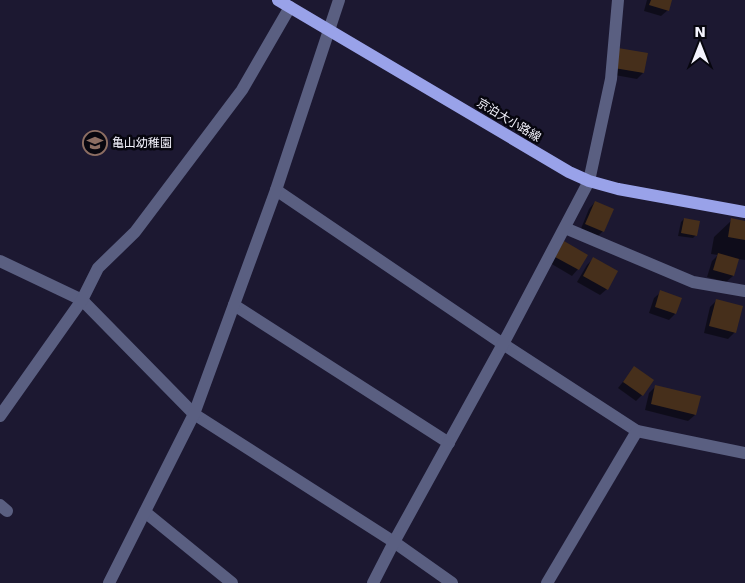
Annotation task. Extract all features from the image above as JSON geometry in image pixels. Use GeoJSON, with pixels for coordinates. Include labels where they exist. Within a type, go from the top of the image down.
{"type":"FeatureCollection","features":[{"type":"Feature","properties":{"kind":"main road","name":"京泊大小路線"},"geometry":{"type":"LineString","coordinates":[[278,0],[569,172],[589,181],[618,189],[745,212]]}},
{"type":"Feature","properties":{"kind":"street"},"geometry":{"type":"LineString","coordinates":[[109,583],[194,414],[276,190],[339,0]]}},
{"type":"Feature","properties":{"kind":"street"},"geometry":{"type":"LineString","coordinates":[[373,583],[589,181],[612,79],[618,0]]}},
{"type":"Feature","properties":{"kind":"street"},"geometry":{"type":"LineString","coordinates":[[0,416],[82,300],[98,268],[135,232],[242,90],[290,7]]}},
{"type":"Feature","properties":{"kind":"street"},"geometry":{"type":"LineString","coordinates":[[276,190],[503,344],[637,430],[745,453]]}},
{"type":"Feature","properties":{"kind":"street"},"geometry":{"type":"LineString","coordinates":[[564,228],[693,282],[745,291]]}},
{"type":"Feature","properties":{"kind":"street"},"geometry":{"type":"LineString","coordinates":[[0,260],[82,300],[194,414],[394,542],[452,583]]}},
{"type":"Feature","properties":{"kind":"street"},"geometry":{"type":"LineString","coordinates":[[234,305],[449,443]]}},
{"type":"Feature","properties":{"kind":"street"},"geometry":{"type":"LineString","coordinates":[[547,583],[637,430]]}},
{"type":"Feature","properties":{"kind":"street"},"geometry":{"type":"LineString","coordinates":[[145,512],[232,583]]}},
{"type":"Feature","properties":{"kind":"building"},"geometry":{"type":"Polygon","coordinates":[[[651,0],[672,0],[669,11],[649,5],[651,0]]]}},
{"type":"Feature","properties":{"kind":"building"},"geometry":{"type":"Polygon","coordinates":[[[618,48],[648,53],[644,73],[614,68],[618,48]]]}},
{"type":"Feature","properties":{"kind":"building"},"geometry":{"type":"Polygon","coordinates":[[[595,201],[614,209],[604,232],[585,224],[595,201]]]}},
{"type":"Feature","properties":{"kind":"building"},"geometry":{"type":"Polygon","coordinates":[[[684,218],[700,221],[697,236],[681,233],[684,218]]]}},
{"type":"Feature","properties":{"kind":"building"},"geometry":{"type":"Polygon","coordinates":[[[731,218],[745,221],[745,240],[728,237],[731,218]]]}},
{"type":"Feature","properties":{"kind":"building"},"geometry":{"type":"Polygon","coordinates":[[[564,241],[588,255],[579,270],[555,257],[564,241]]]}},
{"type":"Feature","properties":{"kind":"building"},"geometry":{"type":"Polygon","coordinates":[[[718,253],[739,259],[734,276],[713,270],[718,253]]]}},
{"type":"Feature","properties":{"kind":"building"},"geometry":{"type":"Polygon","coordinates":[[[593,257],[618,271],[608,290],[583,276],[593,257]]]}},
{"type":"Feature","properties":{"kind":"building"},"geometry":{"type":"Polygon","coordinates":[[[660,290],[682,298],[676,314],[655,307],[660,290]]]}},
{"type":"Feature","properties":{"kind":"building"},"geometry":{"type":"Polygon","coordinates":[[[716,299],[743,306],[736,333],[709,326],[716,299]]]}},
{"type":"Feature","properties":{"kind":"building"},"geometry":{"type":"Polygon","coordinates":[[[634,366],[654,380],[643,396],[623,382],[634,366]]]}},
{"type":"Feature","properties":{"kind":"building"},"geometry":{"type":"Polygon","coordinates":[[[655,385],[701,396],[696,415],[651,404],[655,385]]]}},
{"type":"Feature","properties":{"kind":"place","name":"亀山幼稚園"},"geometry":{"type":"Point","coordinates":[95,143]}}]}
